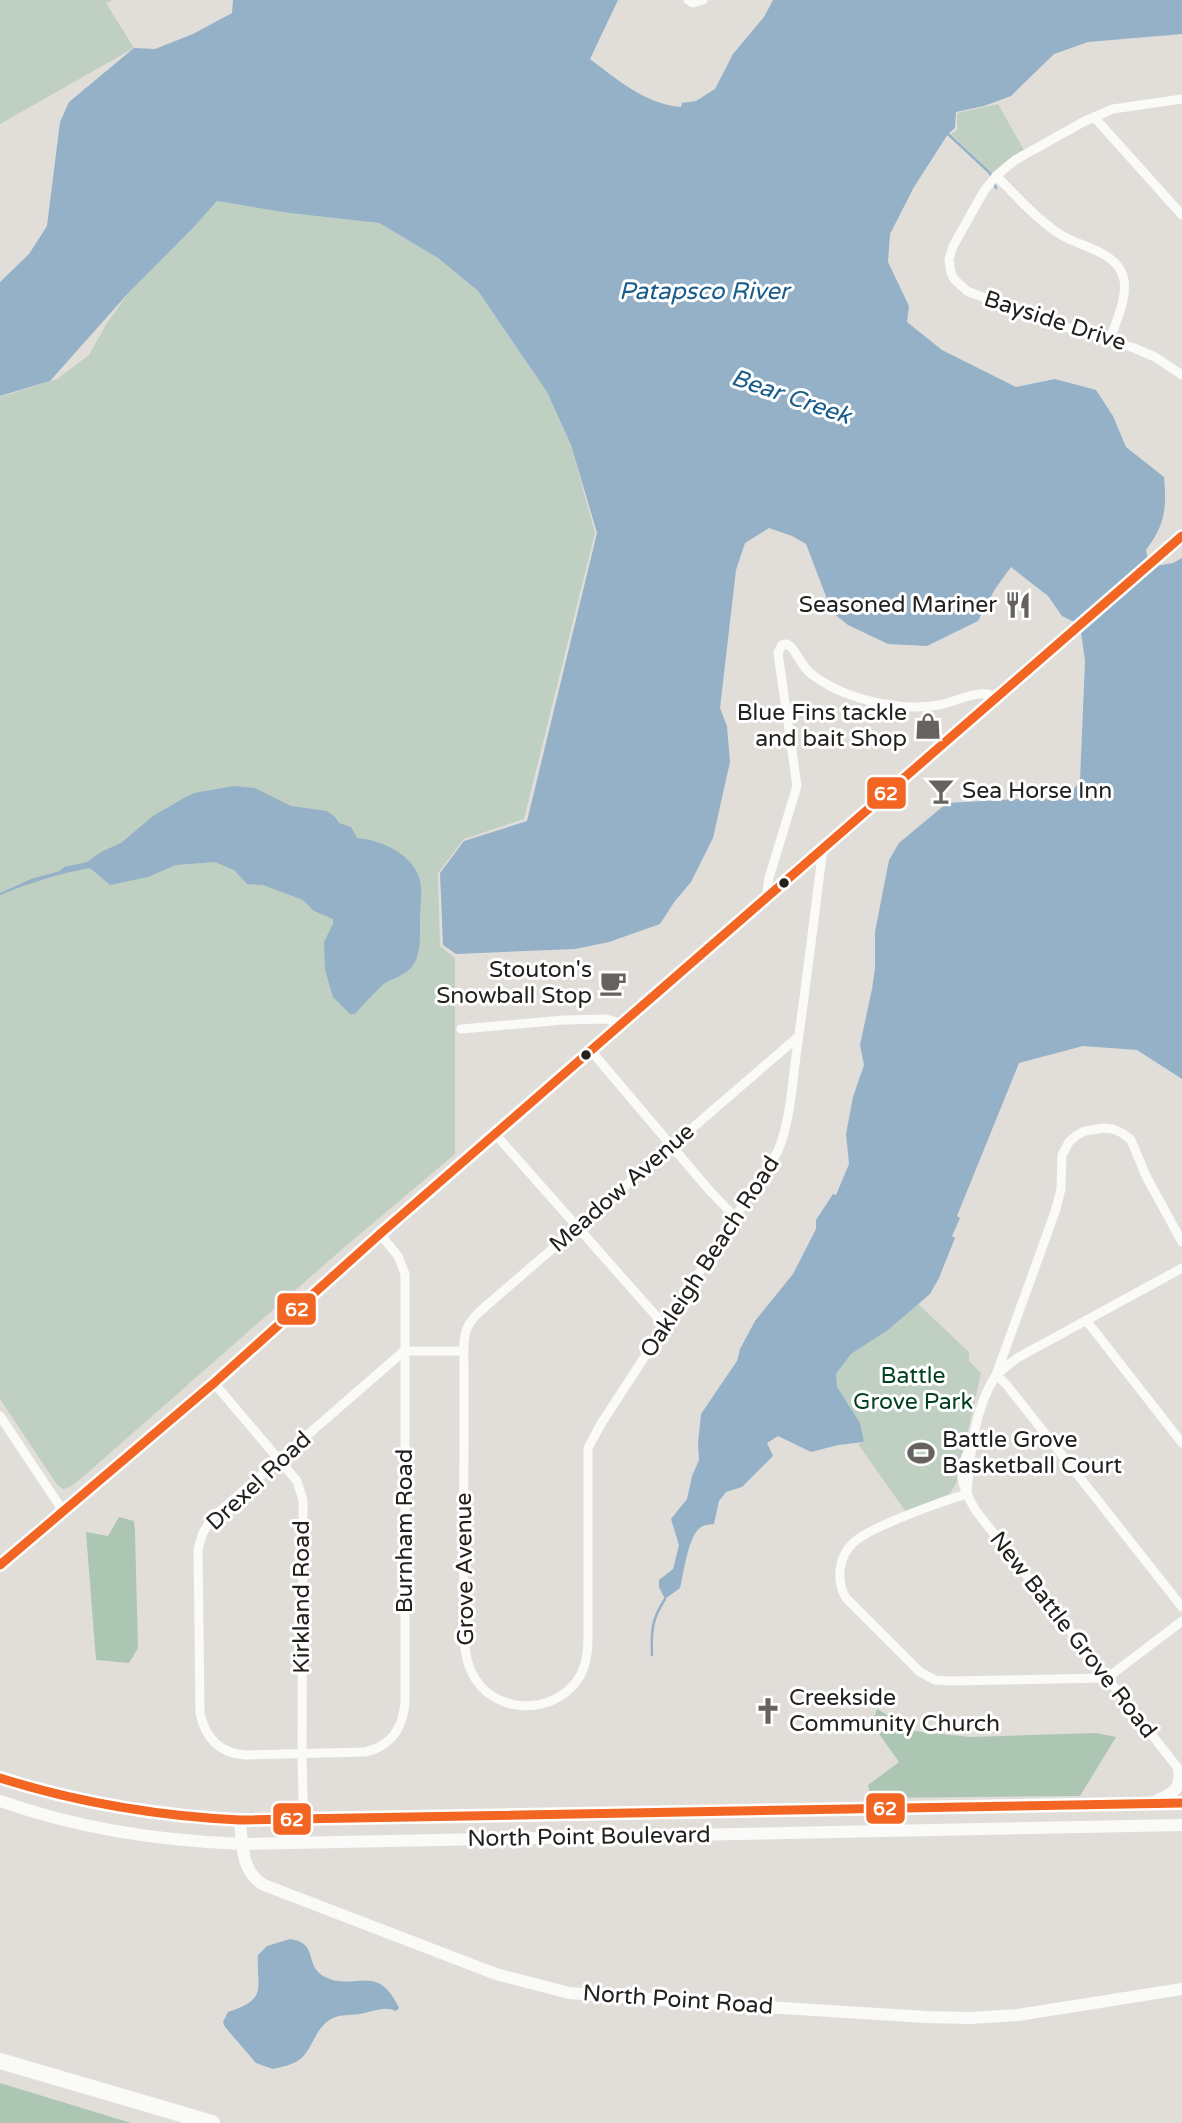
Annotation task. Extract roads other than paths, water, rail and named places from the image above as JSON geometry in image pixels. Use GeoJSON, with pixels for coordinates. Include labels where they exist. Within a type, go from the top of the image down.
{"type":"FeatureCollection","features":[{"type":"Feature","properties":{"kind":"highway"},"geometry":{"type":"LineString","coordinates":[[0,2061],[212,2123]]}},
{"type":"Feature","properties":{"kind":"main road"},"geometry":{"type":"LineString","coordinates":[[0,1565],[214,1383],[380,1234],[1181,537]]}},
{"type":"Feature","properties":{"kind":"main road"},"geometry":{"type":"LineString","coordinates":[[1149,1803],[1170,1795],[1179,1788],[1180,1772]]}},
{"type":"Feature","properties":{"kind":"main road","name":"North Point Boulevard"},"geometry":{"type":"LineString","coordinates":[[0,1778],[65,1798],[120,1810],[173,1817],[240,1820],[1182,1803]]}},
{"type":"Feature","properties":{"kind":"main road","name":"North Point Boulevard"},"geometry":{"type":"LineString","coordinates":[[0,1801],[63,1821],[128,1834],[199,1842],[242,1843],[1182,1825]]}},
{"type":"Feature","properties":{"kind":"main road"},"geometry":{"type":"LineString","coordinates":[[985,1807],[985,1830]]}},
{"type":"Feature","properties":{"kind":"main road","name":"North Point Road"},"geometry":{"type":"LineString","coordinates":[[240,1820],[248,1871],[264,1885],[496,1973],[569,1993],[734,2006],[970,2018],[1018,2015],[1182,1989]]}},
{"type":"Feature","properties":{"kind":"street"},"geometry":{"type":"LineString","coordinates":[[688,0],[698,3],[703,0]]}},
{"type":"Feature","properties":{"kind":"street","name":"Bayside Drive"},"geometry":{"type":"LineString","coordinates":[[1182,99],[1114,109],[1015,160],[996,176],[974,207],[949,259],[954,279],[967,291],[1018,312],[1147,353],[1182,375]]}},
{"type":"Feature","properties":{"kind":"street"},"geometry":{"type":"LineString","coordinates":[[1094,117],[1182,215]]}},
{"type":"Feature","properties":{"kind":"street"},"geometry":{"type":"LineString","coordinates":[[996,176],[1051,228],[1079,245],[1105,255],[1118,266],[1123,276],[1124,288],[1110,340]]}},
{"type":"Feature","properties":{"kind":"street"},"geometry":{"type":"LineString","coordinates":[[766,899],[769,878],[797,786],[778,653],[782,645],[791,647],[811,674],[843,691],[883,705],[938,706],[984,694],[996,698]]}},
{"type":"Feature","properties":{"kind":"street","name":"Oakleigh Beach Road"},"geometry":{"type":"LineString","coordinates":[[587,1653],[587,1448],[779,1151],[799,1036],[823,848]]}},
{"type":"Feature","properties":{"kind":"street"},"geometry":{"type":"LineString","coordinates":[[461,1030],[564,1020],[606,1019],[621,1027]]}},
{"type":"Feature","properties":{"kind":"street","name":"Meadow Avenue"},"geometry":{"type":"LineString","coordinates":[[464,1351],[467,1328],[475,1316],[799,1036]]}},
{"type":"Feature","properties":{"kind":"street"},"geometry":{"type":"LineString","coordinates":[[592,1052],[735,1217]]}},
{"type":"Feature","properties":{"kind":"street"},"geometry":{"type":"LineString","coordinates":[[1182,1242],[1146,1176],[1131,1140],[1108,1128],[1085,1131],[1077,1135],[1062,1155],[1059,1201],[996,1375],[987,1392],[972,1444],[967,1494],[890,1523],[860,1538],[842,1558],[840,1567],[840,1585],[846,1598],[909,1662],[935,1680],[1107,1678],[1182,1621]]}},
{"type":"Feature","properties":{"kind":"street"},"geometry":{"type":"LineString","coordinates":[[496,1135],[666,1326]]}},
{"type":"Feature","properties":{"kind":"street","name":"Burnham Road"},"geometry":{"type":"LineString","coordinates":[[302,1754],[374,1750],[391,1739],[400,1726],[404,1711],[404,1267],[380,1234]]}},
{"type":"Feature","properties":{"kind":"street"},"geometry":{"type":"LineString","coordinates":[[996,1375],[1017,1358],[1181,1270]]}},
{"type":"Feature","properties":{"kind":"street"},"geometry":{"type":"LineString","coordinates":[[1086,1320],[1182,1443]]}},
{"type":"Feature","properties":{"kind":"street"},"geometry":{"type":"LineString","coordinates":[[404,1351],[464,1351]]}},
{"type":"Feature","properties":{"kind":"street","name":"Drexel Road"},"geometry":{"type":"LineString","coordinates":[[302,1754],[231,1753],[212,1740],[204,1728],[200,1713],[200,1541],[211,1519],[404,1351]]}},
{"type":"Feature","properties":{"kind":"street","name":"Grove Avenue"},"geometry":{"type":"LineString","coordinates":[[464,1351],[464,1611],[466,1653],[471,1672],[484,1690],[498,1700],[517,1706],[539,1705],[559,1697],[575,1683],[587,1653]]}},
{"type":"Feature","properties":{"kind":"street"},"geometry":{"type":"LineString","coordinates":[[996,1375],[1006,1384],[1182,1607]]}},
{"type":"Feature","properties":{"kind":"street","name":"Kirkland Road"},"geometry":{"type":"LineString","coordinates":[[214,1383],[297,1481],[303,1500],[304,1843]]}},
{"type":"Feature","properties":{"kind":"street"},"geometry":{"type":"LineString","coordinates":[[0,1416],[63,1511]]}},
{"type":"Feature","properties":{"kind":"street","name":"New Battle Grove Road"},"geometry":{"type":"LineString","coordinates":[[967,1494],[976,1511],[1180,1772]]}},
{"type":"Feature","properties":{"kind":"water","name":"Patapsco River"},"geometry":{"type":"Polygon","coordinates":[[[233,0],[618,0],[590,59],[644,96],[681,107],[682,103],[696,101],[715,89],[733,54],[764,17],[773,0],[1182,0],[1182,34],[1088,42],[1054,54],[1011,96],[956,112],[955,128],[948,134],[914,187],[890,234],[888,262],[909,306],[907,322],[942,350],[1016,387],[1055,379],[1096,390],[1113,416],[1126,447],[1164,477],[1163,516],[1146,550],[1155,566],[1173,563],[1182,558],[1182,1079],[1137,1050],[1083,1046],[1019,1063],[957,1216],[960,1218],[952,1236],[955,1238],[930,1294],[888,1330],[851,1354],[836,1374],[837,1387],[860,1423],[864,1442],[811,1452],[778,1436],[767,1443],[773,1456],[742,1487],[726,1492],[719,1501],[714,1524],[703,1526],[694,1536],[680,1588],[665,1599],[659,1587],[659,1580],[673,1569],[679,1545],[671,1519],[687,1499],[699,1460],[701,1414],[737,1361],[740,1349],[755,1321],[793,1274],[816,1229],[816,1220],[833,1194],[836,1195],[849,1164],[846,1134],[853,1097],[864,1065],[860,1045],[872,989],[875,932],[889,860],[899,843],[947,803],[1068,796],[1080,781],[1085,661],[1080,625],[1062,616],[1048,596],[1011,567],[995,589],[978,621],[927,646],[888,644],[848,625],[832,612],[806,544],[769,528],[745,543],[736,570],[720,708],[727,726],[730,762],[713,838],[691,882],[660,924],[609,942],[575,949],[456,954],[443,945],[440,873],[464,841],[527,821],[597,533],[571,445],[547,392],[478,291],[438,258],[379,223],[289,213],[217,201],[131,290],[50,381],[0,396],[0,282],[29,254],[47,226],[60,122],[69,102],[134,48],[155,49],[193,34],[232,13],[233,0]]]}},
{"type":"Feature","properties":{"kind":"water"},"geometry":{"type":"Polygon","coordinates":[[[234,786],[255,788],[291,806],[327,811],[339,823],[351,827],[357,838],[378,842],[398,852],[413,866],[418,875],[421,886],[420,935],[415,962],[406,972],[385,983],[355,1014],[350,1014],[333,997],[325,970],[324,942],[333,919],[314,911],[303,900],[263,885],[247,884],[234,870],[215,862],[176,865],[148,877],[110,885],[90,868],[44,879],[0,895],[31,879],[87,862],[121,843],[153,816],[194,793],[234,786]]]}},
{"type":"Feature","properties":{"kind":"water"},"geometry":{"type":"Polygon","coordinates":[[[290,1939],[305,1945],[314,1967],[325,1977],[346,1982],[374,1981],[391,1994],[399,2008],[396,2011],[381,2009],[332,2018],[319,2030],[307,2052],[299,2060],[273,2069],[256,2063],[223,2022],[228,2012],[255,1997],[258,1991],[258,1955],[267,1946],[290,1939]]]}},
{"type":"Feature","properties":{"kind":"waterway"},"geometry":{"type":"LineString","coordinates":[[948,134],[990,173],[996,188]]}},
{"type":"Feature","properties":{"kind":"waterway"},"geometry":{"type":"LineString","coordinates":[[652,1655],[653,1625],[665,1599]]}},
{"type":"Feature","properties":{"kind":"place","name":"Seasoned Mariner"},"geometry":{"type":"Point","coordinates":[1018,605]}},
{"type":"Feature","properties":{"kind":"place","name":"Blue Fins tackle and bait Shop"},"geometry":{"type":"Point","coordinates":[928,726]}},
{"type":"Feature","properties":{"kind":"place","name":"Sea Horse Inn"},"geometry":{"type":"Point","coordinates":[941,791]}},
{"type":"Feature","properties":{"kind":"place","name":"Stouton's Snowball Stop"},"geometry":{"type":"Point","coordinates":[613,983]}},
{"type":"Feature","properties":{"kind":"place","name":"Battle Grove Basketball Court"},"geometry":{"type":"Point","coordinates":[921,1453]}},
{"type":"Feature","properties":{"kind":"place","name":"Creekside Community Church"},"geometry":{"type":"Point","coordinates":[768,1711]}},
{"type":"Feature","properties":{"kind":"water label","name":"Bear Creek"},"geometry":{"type":"Point","coordinates":[791,397]}},
{"type":"Feature","properties":{"kind":"park label","name":"Battle Grove Park"},"geometry":{"type":"Point","coordinates":[913,1389]}}]}
